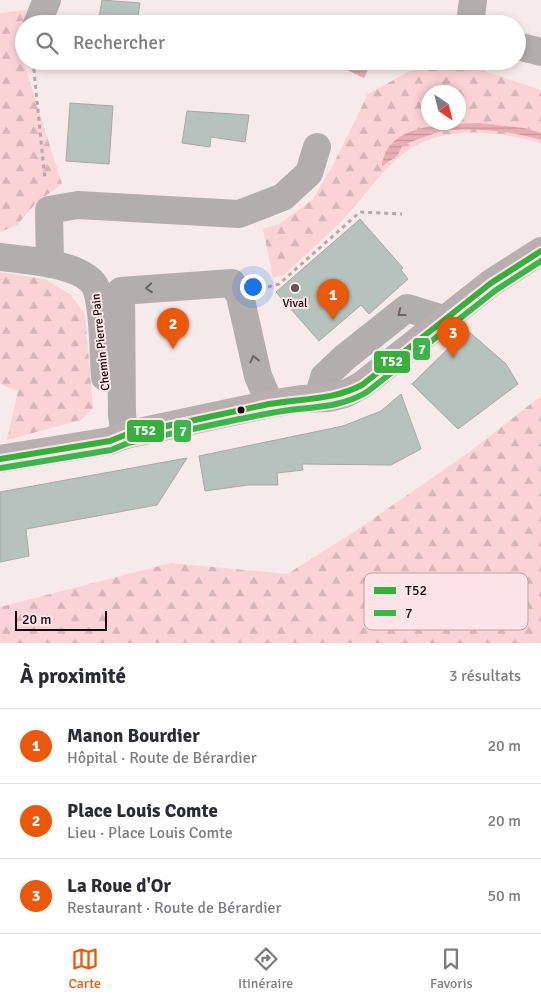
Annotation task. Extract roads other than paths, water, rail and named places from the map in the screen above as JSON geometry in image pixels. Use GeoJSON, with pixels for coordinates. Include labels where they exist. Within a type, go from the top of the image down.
{"type":"FeatureCollection","features":[{"type":"Feature","properties":{"kind":"main road"},"geometry":{"type":"LineString","coordinates":[[0,459],[118,438],[270,404],[345,394],[362,385],[491,284],[541,251]]}},
{"type":"Feature","properties":{"kind":"street"},"geometry":{"type":"LineString","coordinates":[[41,15],[47,0]]}},
{"type":"Feature","properties":{"kind":"street"},"geometry":{"type":"LineString","coordinates":[[471,15],[473,0]]}},
{"type":"Feature","properties":{"kind":"street"},"geometry":{"type":"LineString","coordinates":[[526,48],[541,52]]}},
{"type":"Feature","properties":{"kind":"street"},"geometry":{"type":"LineString","coordinates":[[50,264],[49,210],[78,205],[239,214],[282,197],[309,173],[317,146]]}},
{"type":"Feature","properties":{"kind":"street","name":"Chemin Pierre Pain"},"geometry":{"type":"LineString","coordinates":[[0,257],[50,264],[75,270],[95,286],[99,301],[118,438]]}},
{"type":"Feature","properties":{"kind":"street"},"geometry":{"type":"LineString","coordinates":[[118,438],[122,414],[121,291],[232,284],[240,296],[258,376],[270,404]]}},
{"type":"Feature","properties":{"kind":"place","name":"Vival"},"geometry":{"type":"Point","coordinates":[295,288]}},
{"type":"Feature","properties":{"kind":"place","name":"Manon Bourdier"},"geometry":{"type":"Point","coordinates":[333,320]}},
{"type":"Feature","properties":{"kind":"place","name":"Place Louis Comte"},"geometry":{"type":"Point","coordinates":[173,349]}},
{"type":"Feature","properties":{"kind":"place","name":"La Roue d'Or"},"geometry":{"type":"Point","coordinates":[453,358]}}]}
